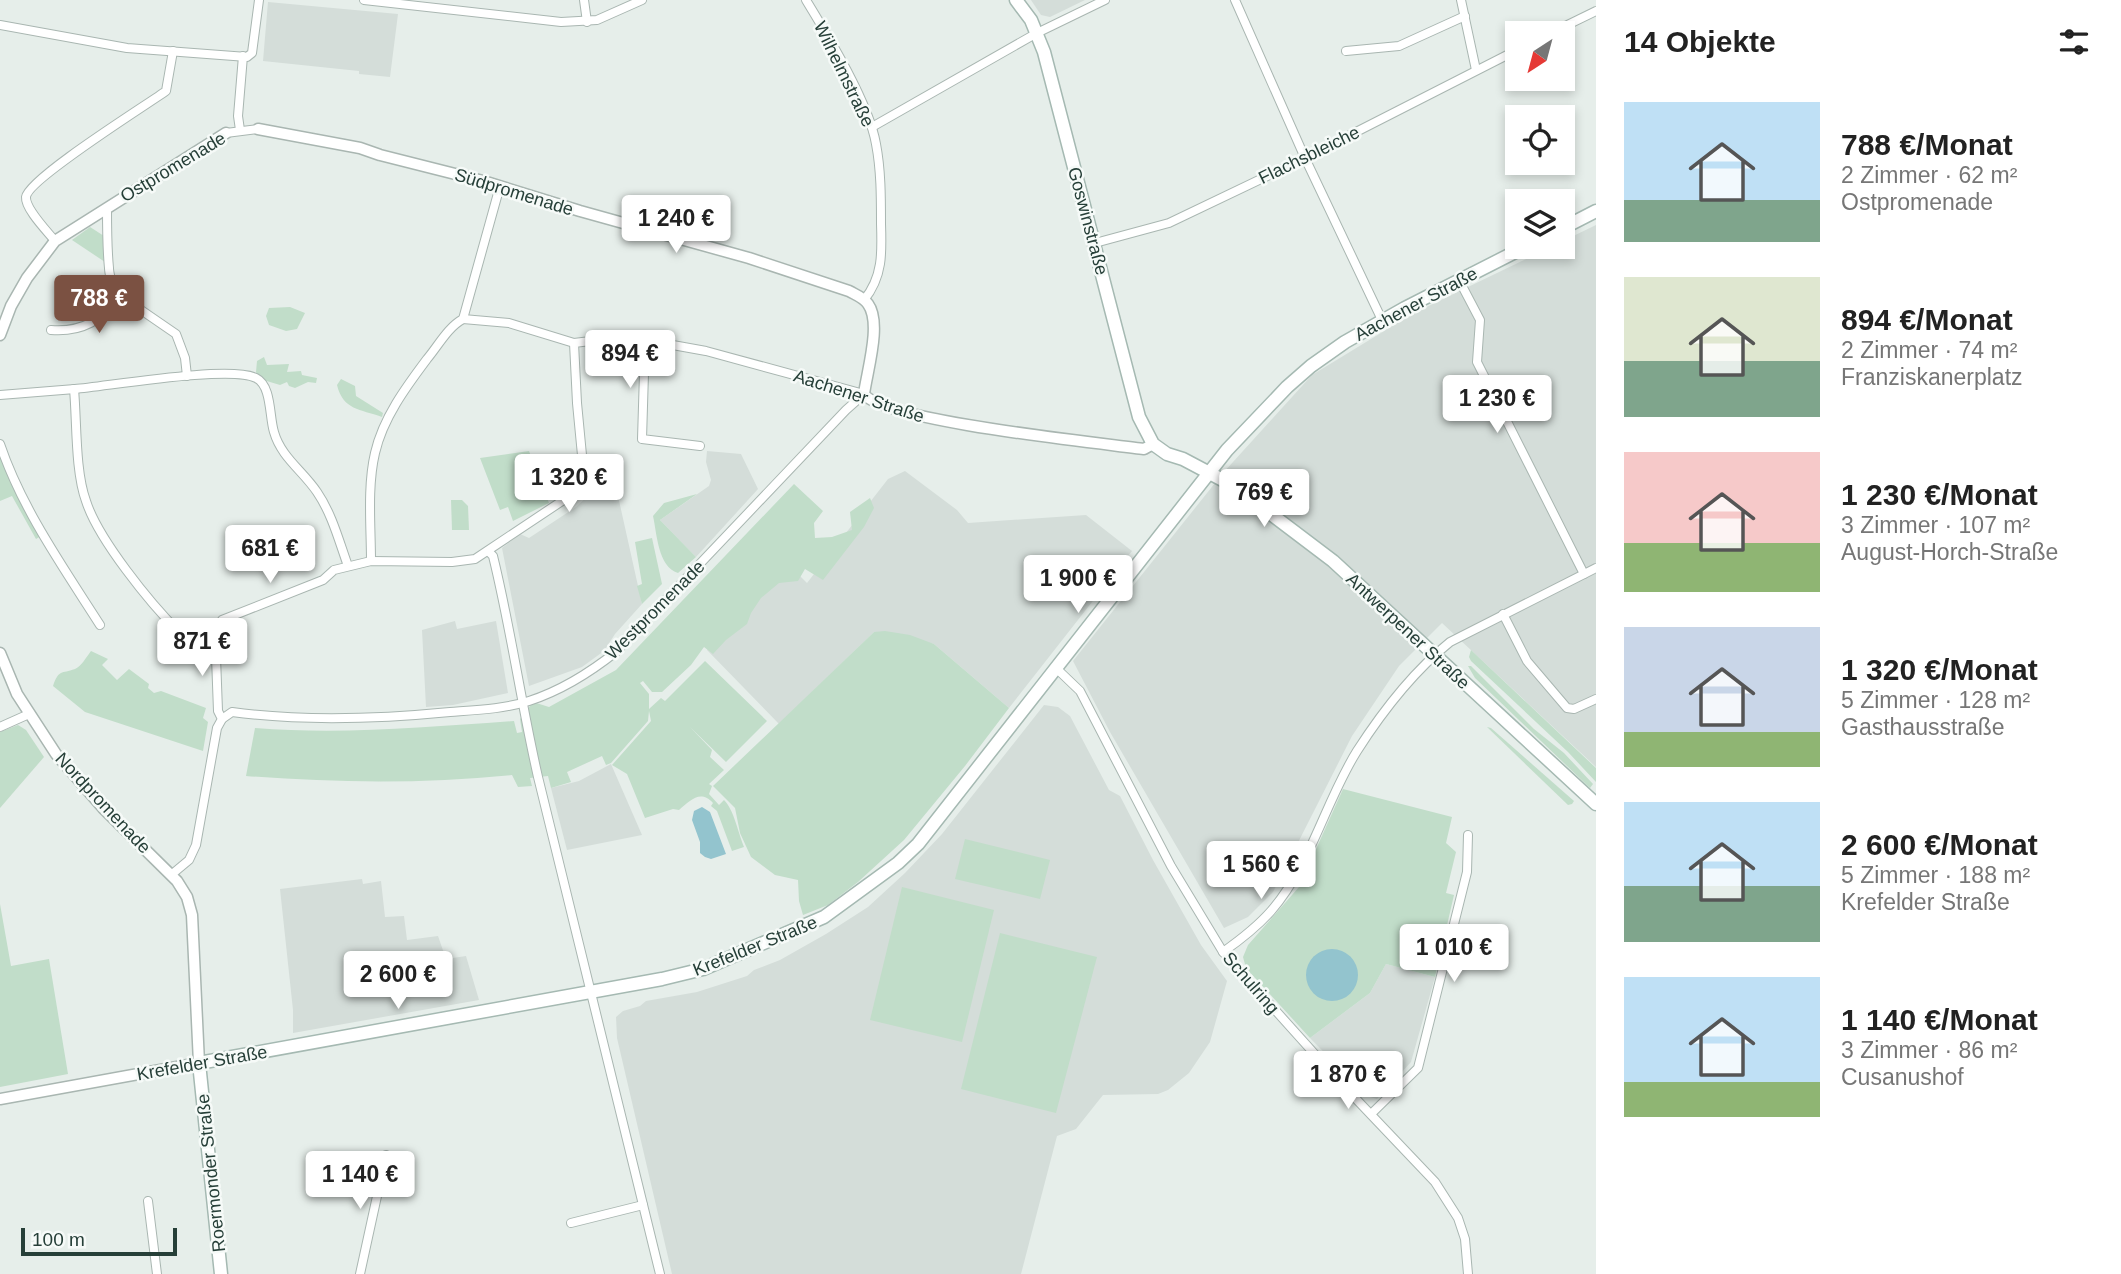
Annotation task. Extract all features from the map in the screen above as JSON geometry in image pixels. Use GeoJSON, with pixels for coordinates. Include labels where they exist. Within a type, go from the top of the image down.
{"type":"FeatureCollection","features":[{"type":"Feature","properties":{"kind":"main road","name":"Goswinstraße"},"geometry":{"type":"LineString","coordinates":[[1016,0],[1037,33],[1095,243],[1139,417],[1153,444]]}},
{"type":"Feature","properties":{"kind":"main road"},"geometry":{"type":"LineString","coordinates":[[1575,222],[1596,211]]}},
{"type":"Feature","properties":{"kind":"main road","name":"Aachener Straße"},"geometry":{"type":"LineString","coordinates":[[1311,366],[1382,320],[1505,257]]}},
{"type":"Feature","properties":{"kind":"main road","name":"Krefelder Straße"},"geometry":{"type":"LineString","coordinates":[[199,1063],[662,979],[703,969],[824,917],[898,863],[918,844],[1210,473],[1263,411],[1311,366]]}},
{"type":"Feature","properties":{"kind":"main road"},"geometry":{"type":"LineString","coordinates":[[1153,444],[1167,454],[1210,473]]}},
{"type":"Feature","properties":{"kind":"main road","name":"Antwerpener Straße"},"geometry":{"type":"LineString","coordinates":[[1210,473],[1255,501],[1333,561],[1596,804]]}},
{"type":"Feature","properties":{"kind":"main road","name":"Roermonder Straße"},"geometry":{"type":"LineString","coordinates":[[199,1063],[221,1274]]}},
{"type":"Feature","properties":{"kind":"street"},"geometry":{"type":"LineString","coordinates":[[0,24],[101,45],[250,56],[258,0]]}},
{"type":"Feature","properties":{"kind":"street"},"geometry":{"type":"LineString","coordinates":[[364,0],[561,22],[597,20],[642,0]]}},
{"type":"Feature","properties":{"kind":"street"},"geometry":{"type":"LineString","coordinates":[[584,0],[587,22]]}},
{"type":"Feature","properties":{"kind":"street","name":"Wilhelmstraße"},"geometry":{"type":"LineString","coordinates":[[806,0],[844,67],[872,127],[880,174],[882,253],[878,277],[864,300]]}},
{"type":"Feature","properties":{"kind":"street"},"geometry":{"type":"LineString","coordinates":[[872,127],[1037,33],[1104,0]]}},
{"type":"Feature","properties":{"kind":"street"},"geometry":{"type":"LineString","coordinates":[[1235,0],[1305,158],[1382,320]]}},
{"type":"Feature","properties":{"kind":"street"},"geometry":{"type":"LineString","coordinates":[[1461,0],[1476,70]]}},
{"type":"Feature","properties":{"kind":"street"},"geometry":{"type":"LineString","coordinates":[[1575,21],[1596,11]]}},
{"type":"Feature","properties":{"kind":"street"},"geometry":{"type":"LineString","coordinates":[[1346,51],[1399,46],[1465,16]]}},
{"type":"Feature","properties":{"kind":"street"},"geometry":{"type":"LineString","coordinates":[[55,241],[28,207],[26,198],[30,188],[59,164],[166,91],[173,51]]}},
{"type":"Feature","properties":{"kind":"street"},"geometry":{"type":"LineString","coordinates":[[240,130],[238,116],[243,56]]}},
{"type":"Feature","properties":{"kind":"street","name":"Flachsbleiche"},"geometry":{"type":"LineString","coordinates":[[1095,243],[1169,223],[1305,158],[1505,56]]}},
{"type":"Feature","properties":{"kind":"street","name":"Südpromenade"},"geometry":{"type":"LineString","coordinates":[[240,130],[257,129],[360,148],[500,186],[637,228],[749,258],[849,291],[864,300]]}},
{"type":"Feature","properties":{"kind":"street","name":"Ostpromenade"},"geometry":{"type":"LineString","coordinates":[[0,335],[11,306],[27,278],[55,241],[226,133],[240,130]]}},
{"type":"Feature","properties":{"kind":"street"},"geometry":{"type":"LineString","coordinates":[[371,561],[375,454],[404,390],[440,342],[463,319],[500,186]]}},
{"type":"Feature","properties":{"kind":"street","name":"Ostpromenade"},"geometry":{"type":"LineString","coordinates":[[107,208],[109,269],[113,290]]}},
{"type":"Feature","properties":{"kind":"street"},"geometry":{"type":"LineString","coordinates":[[1459,280],[1480,320],[1477,362],[1584,573]]}},
{"type":"Feature","properties":{"kind":"street"},"geometry":{"type":"LineString","coordinates":[[51,330],[67,331],[97,320],[107,308],[113,290],[176,334],[185,358],[187,376]]}},
{"type":"Feature","properties":{"kind":"street"},"geometry":{"type":"LineString","coordinates":[[864,300],[872,310],[874,331],[864,394]]}},
{"type":"Feature","properties":{"kind":"street","name":"Aachener Straße"},"geometry":{"type":"LineString","coordinates":[[463,319],[509,323],[574,343],[607,339],[645,340],[706,351],[864,394],[869,400],[883,406],[930,418],[1144,449],[1153,444]]}},
{"type":"Feature","properties":{"kind":"street"},"geometry":{"type":"LineString","coordinates":[[645,340],[642,439],[700,446]]}},
{"type":"Feature","properties":{"kind":"street"},"geometry":{"type":"LineString","coordinates":[[171,874],[189,860],[196,845],[217,728],[222,719],[218,711],[215,630],[222,620],[323,580],[334,570],[348,566],[371,561],[466,561],[488,551],[503,538],[574,493],[584,476],[574,343]]}},
{"type":"Feature","properties":{"kind":"street"},"geometry":{"type":"LineString","coordinates":[[0,395],[187,376],[231,374],[258,378],[264,386],[279,444],[290,462],[317,492],[330,515],[348,566]]}},
{"type":"Feature","properties":{"kind":"street"},"geometry":{"type":"LineString","coordinates":[[74,389],[85,501],[100,532],[179,632],[207,627],[215,630]]}},
{"type":"Feature","properties":{"kind":"street","name":"Westpromenade"},"geometry":{"type":"LineString","coordinates":[[222,719],[232,712],[321,719],[428,714],[501,707],[531,700],[575,679],[617,651],[864,394]]}},
{"type":"Feature","properties":{"kind":"street"},"geometry":{"type":"LineString","coordinates":[[0,444],[24,502],[100,625]]}},
{"type":"Feature","properties":{"kind":"street"},"geometry":{"type":"LineString","coordinates":[[488,551],[494,556],[508,614],[521,702],[660,1274]]}},
{"type":"Feature","properties":{"kind":"street"},"geometry":{"type":"LineString","coordinates":[[1223,953],[1272,910],[1290,885],[1357,752],[1433,655],[1450,642],[1596,568]]}},
{"type":"Feature","properties":{"kind":"street"},"geometry":{"type":"LineString","coordinates":[[1503,614],[1527,661],[1567,708],[1574,709],[1596,699]]}},
{"type":"Feature","properties":{"kind":"street","name":"Nordpromenade"},"geometry":{"type":"LineString","coordinates":[[0,653],[29,714],[80,783],[171,874]]}},
{"type":"Feature","properties":{"kind":"street","name":"Schulring"},"geometry":{"type":"LineString","coordinates":[[1057,669],[1080,691],[1171,866],[1223,953],[1421,1166],[1447,1198],[1465,1239],[1468,1274]]}},
{"type":"Feature","properties":{"kind":"street"},"geometry":{"type":"LineString","coordinates":[[0,727],[29,714]]}},
{"type":"Feature","properties":{"kind":"street"},"geometry":{"type":"LineString","coordinates":[[1371,1114],[1418,1068],[1467,872],[1468,835]]}},
{"type":"Feature","properties":{"kind":"street","name":"Roermonder Straße"},"geometry":{"type":"LineString","coordinates":[[171,874],[182,888],[192,915],[199,1063]]}},
{"type":"Feature","properties":{"kind":"street","name":"Krefelder Straße"},"geometry":{"type":"LineString","coordinates":[[0,1099],[199,1063]]}},
{"type":"Feature","properties":{"kind":"street"},"geometry":{"type":"LineString","coordinates":[[360,1274],[386,1155]]}},
{"type":"Feature","properties":{"kind":"street"},"geometry":{"type":"LineString","coordinates":[[148,1201],[156,1274]]}},
{"type":"Feature","properties":{"kind":"street"},"geometry":{"type":"LineString","coordinates":[[571,1223],[643,1205]]}},
{"type":"Feature","properties":{"kind":"shaded area"},"geometry":{"type":"Polygon","coordinates":[[[1031,0],[1085,0],[1050,17],[1041,15],[1031,0]]]}},
{"type":"Feature","properties":{"kind":"shaded area"},"geometry":{"type":"Polygon","coordinates":[[[268,2],[398,14],[390,77],[263,61],[268,2]]]}},
{"type":"Feature","properties":{"kind":"shaded area"},"geometry":{"type":"Polygon","coordinates":[[[1596,225],[1596,767],[1442,623],[1399,666],[1352,736],[1273,892],[1248,917],[1224,928],[1110,732],[1073,661],[1223,473],[1312,375],[1412,314],[1526,259],[1575,259],[1575,235],[1596,225]]]}},
{"type":"Feature","properties":{"kind":"shaded area"},"geometry":{"type":"Polygon","coordinates":[[[707,451],[741,454],[758,489],[696,557],[660,520],[709,486],[711,480],[706,462],[707,451]]]}},
{"type":"Feature","properties":{"kind":"shaded area"},"geometry":{"type":"Polygon","coordinates":[[[905,471],[957,510],[968,523],[1086,515],[1132,551],[1009,708],[934,644],[874,632],[779,724],[707,650],[788,564],[807,583],[888,479],[905,471]]]}},
{"type":"Feature","properties":{"kind":"shaded area"},"geometry":{"type":"Polygon","coordinates":[[[614,478],[642,604],[615,634],[604,651],[582,667],[529,686],[502,548],[520,534],[529,538],[576,507],[597,487],[595,481],[614,478]]]}},
{"type":"Feature","properties":{"kind":"shaded area"},"geometry":{"type":"Polygon","coordinates":[[[455,621],[457,629],[496,621],[508,693],[453,705],[426,707],[422,630],[455,621]]]}},
{"type":"Feature","properties":{"kind":"shaded area"},"geometry":{"type":"Polygon","coordinates":[[[1044,705],[1058,707],[1070,716],[1109,790],[1120,796],[1201,945],[1227,981],[1210,1042],[1189,1073],[1168,1090],[1158,1094],[1103,1095],[1076,1129],[1057,1136],[1021,1274],[672,1274],[617,1038],[616,1017],[646,1001],[697,992],[747,976],[826,934],[868,907],[942,834],[1044,705]]]}},
{"type":"Feature","properties":{"kind":"shaded area"},"geometry":{"type":"Polygon","coordinates":[[[611,764],[642,835],[567,850],[551,788],[579,781],[611,764]]]}},
{"type":"Feature","properties":{"kind":"shaded area"},"geometry":{"type":"Polygon","coordinates":[[[362,879],[363,884],[381,881],[385,917],[404,916],[407,940],[438,936],[446,959],[466,956],[479,1000],[293,1033],[280,889],[362,879]]]}},
{"type":"Feature","properties":{"kind":"shaded area"},"geometry":{"type":"Polygon","coordinates":[[[1386,964],[1435,977],[1411,1062],[1377,1099],[1367,1096],[1310,1038],[1370,993],[1386,964]]]}},
{"type":"Feature","properties":{"kind":"green space"},"geometry":{"type":"Polygon","coordinates":[[[90,227],[104,236],[105,262],[72,240],[90,227]]]}},
{"type":"Feature","properties":{"kind":"green space"},"geometry":{"type":"Polygon","coordinates":[[[290,307],[305,313],[297,329],[286,331],[269,325],[266,316],[269,308],[290,307]]]}},
{"type":"Feature","properties":{"kind":"green space"},"geometry":{"type":"Polygon","coordinates":[[[264,357],[267,365],[289,364],[287,372],[301,371],[302,375],[317,378],[316,383],[308,382],[295,388],[287,382],[280,385],[260,379],[256,372],[257,361],[264,357]]]}},
{"type":"Feature","properties":{"kind":"green space"},"geometry":{"type":"Polygon","coordinates":[[[341,379],[355,386],[356,396],[383,413],[382,417],[348,404],[337,385],[341,379]]]}},
{"type":"Feature","properties":{"kind":"green space"},"geometry":{"type":"Polygon","coordinates":[[[529,451],[549,503],[513,521],[508,507],[500,510],[480,458],[529,451]]]}},
{"type":"Feature","properties":{"kind":"green space"},"geometry":{"type":"Polygon","coordinates":[[[0,456],[23,507],[41,536],[36,539],[12,496],[0,501],[0,456]]]}},
{"type":"Feature","properties":{"kind":"green space"},"geometry":{"type":"Polygon","coordinates":[[[794,484],[823,511],[814,523],[815,538],[832,537],[852,530],[850,512],[870,498],[874,508],[864,527],[823,580],[805,569],[798,581],[779,583],[761,598],[747,624],[713,654],[704,647],[691,665],[662,692],[652,692],[643,681],[640,683],[649,694],[649,709],[661,698],[665,701],[705,661],[767,721],[726,762],[690,727],[712,750],[710,757],[724,770],[709,784],[712,786],[709,794],[719,805],[724,800],[727,804],[744,847],[732,851],[717,811],[711,806],[713,803],[704,797],[695,798],[679,810],[673,809],[645,818],[627,774],[612,765],[651,721],[649,711],[648,721],[611,763],[606,765],[602,756],[567,772],[571,782],[551,788],[548,776],[530,778],[532,786],[518,787],[512,775],[379,782],[246,776],[255,728],[352,730],[514,721],[517,733],[522,732],[520,719],[533,702],[549,707],[616,670],[794,484]]]}},
{"type":"Feature","properties":{"kind":"green space"},"geometry":{"type":"Polygon","coordinates":[[[697,494],[660,520],[696,557],[678,573],[671,570],[662,557],[653,516],[664,503],[697,494]]]}},
{"type":"Feature","properties":{"kind":"green space"},"geometry":{"type":"Polygon","coordinates":[[[451,500],[462,500],[468,506],[469,530],[452,530],[451,500]]]}},
{"type":"Feature","properties":{"kind":"green space"},"geometry":{"type":"Polygon","coordinates":[[[652,538],[662,584],[642,604],[637,586],[642,584],[635,542],[652,538]]]}},
{"type":"Feature","properties":{"kind":"green space"},"geometry":{"type":"Polygon","coordinates":[[[874,632],[910,635],[934,644],[1009,708],[904,840],[828,905],[803,915],[798,880],[775,875],[751,857],[740,833],[735,808],[713,786],[874,632]]]}},
{"type":"Feature","properties":{"kind":"green space"},"geometry":{"type":"Polygon","coordinates":[[[1471,650],[1596,768],[1596,782],[1471,661],[1471,650]]]}},
{"type":"Feature","properties":{"kind":"green space"},"geometry":{"type":"Polygon","coordinates":[[[91,651],[108,659],[102,665],[117,680],[129,669],[149,684],[148,688],[154,693],[161,691],[206,708],[203,718],[208,722],[203,751],[85,712],[53,686],[59,674],[77,668],[91,651]]]}},
{"type":"Feature","properties":{"kind":"green space"},"geometry":{"type":"Polygon","coordinates":[[[1468,666],[1534,729],[1564,753],[1593,784],[1590,788],[1475,678],[1468,666]]]}},
{"type":"Feature","properties":{"kind":"green space"},"geometry":{"type":"Polygon","coordinates":[[[18,725],[26,730],[44,757],[0,808],[0,732],[18,725]]]}},
{"type":"Feature","properties":{"kind":"green space"},"geometry":{"type":"Polygon","coordinates":[[[1487,727],[1574,801],[1572,804],[1568,805],[1487,727]]]}},
{"type":"Feature","properties":{"kind":"green space"},"geometry":{"type":"Polygon","coordinates":[[[1343,789],[1452,817],[1446,843],[1456,852],[1446,893],[1454,895],[1435,977],[1386,964],[1370,993],[1310,1038],[1246,968],[1243,957],[1248,945],[1299,887],[1343,789]]]}},
{"type":"Feature","properties":{"kind":"green space"},"geometry":{"type":"Polygon","coordinates":[[[965,839],[1050,860],[1040,899],[955,879],[965,839]]]}},
{"type":"Feature","properties":{"kind":"green space"},"geometry":{"type":"Polygon","coordinates":[[[902,887],[994,910],[962,1042],[870,1020],[902,887]]]}},
{"type":"Feature","properties":{"kind":"green space"},"geometry":{"type":"Polygon","coordinates":[[[0,904],[11,966],[49,959],[68,1074],[0,1087],[0,904]]]}},
{"type":"Feature","properties":{"kind":"green space"},"geometry":{"type":"Polygon","coordinates":[[[1000,933],[1097,957],[1056,1113],[961,1089],[1000,933]]]}},
{"type":"Feature","properties":{"kind":"water"},"geometry":{"type":"Polygon","coordinates":[[[702,807],[710,812],[726,854],[711,859],[700,853],[700,842],[692,820],[694,811],[702,807]]]}},
{"type":"Feature","properties":{"kind":"water"},"geometry":{"type":"Polygon","coordinates":[[[1332,949],[1342,951],[1350,957],[1356,965],[1356,985],[1350,993],[1342,999],[1332,1001],[1322,999],[1314,993],[1308,985],[1306,975],[1308,965],[1314,957],[1322,951],[1332,949]]]}}]}
